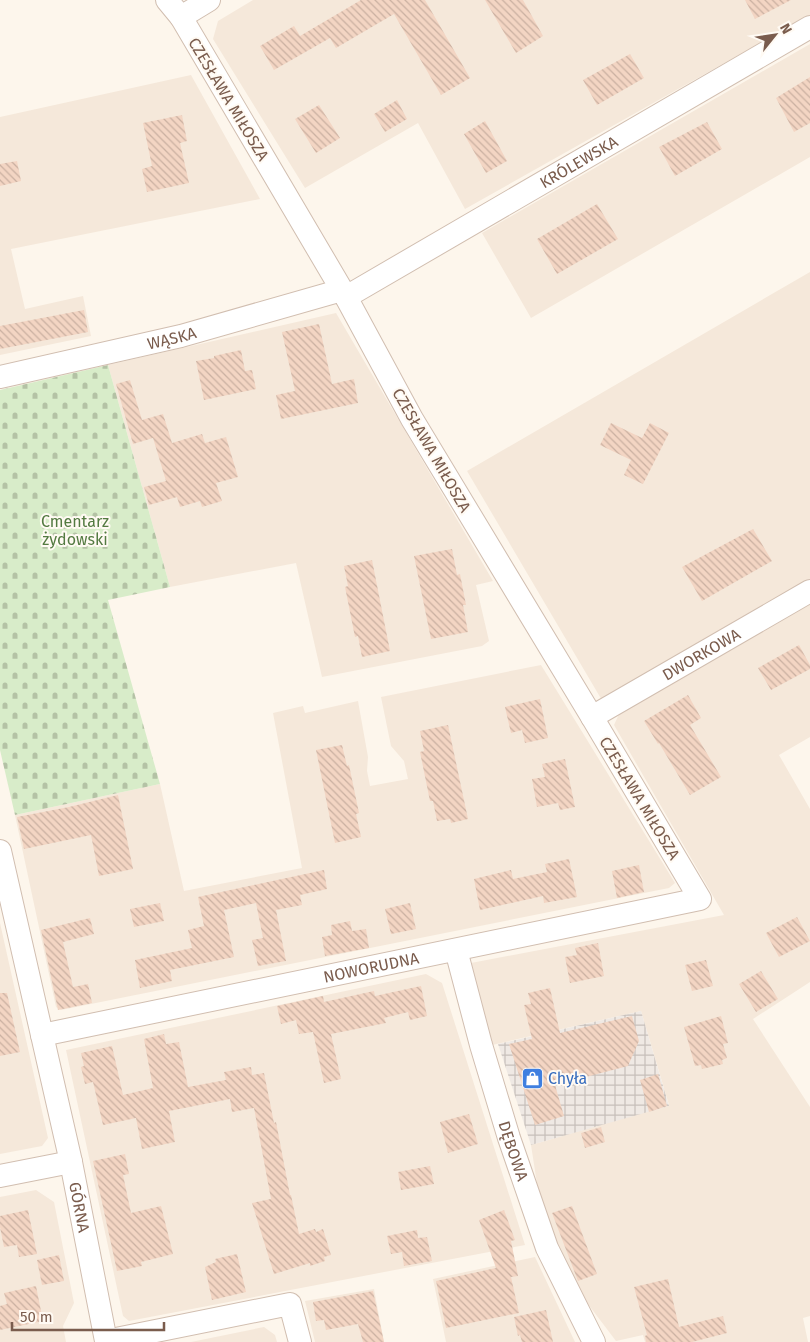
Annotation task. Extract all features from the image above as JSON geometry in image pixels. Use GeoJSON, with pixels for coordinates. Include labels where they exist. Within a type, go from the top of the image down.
{"type":"FeatureCollection","features":[{"type":"Feature","properties":{"kind":"street"},"geometry":{"type":"LineString","coordinates":[[174,8],[209,0]]}},
{"type":"Feature","properties":{"kind":"street","name":"CZESŁAWA MIŁOSZA"},"geometry":{"type":"LineString","coordinates":[[174,8],[344,294],[412,419],[700,899]]}},
{"type":"Feature","properties":{"kind":"street","name":"KRÓLEWSKA"},"geometry":{"type":"LineString","coordinates":[[344,294],[810,27]]}},
{"type":"Feature","properties":{"kind":"street","name":"WĄSKA"},"geometry":{"type":"LineString","coordinates":[[0,377],[181,336],[344,294]]}},
{"type":"Feature","properties":{"kind":"street","name":"DWORKOWA"},"geometry":{"type":"LineString","coordinates":[[592,717],[810,591]]}},
{"type":"Feature","properties":{"kind":"street","name":"GÓRNA"},"geometry":{"type":"LineString","coordinates":[[0,851],[71,1162],[105,1341],[290,1304],[300,1342]]}},
{"type":"Feature","properties":{"kind":"street","name":"NOWORUDNA"},"geometry":{"type":"LineString","coordinates":[[42,1035],[700,899]]}},
{"type":"Feature","properties":{"kind":"street","name":"DĘBOWA"},"geometry":{"type":"LineString","coordinates":[[456,950],[481,1045],[509,1138],[547,1248],[594,1342]]}},
{"type":"Feature","properties":{"kind":"street"},"geometry":{"type":"LineString","coordinates":[[0,1176],[71,1162]]}},
{"type":"Feature","properties":{"kind":"shaded area"},"geometry":{"type":"Polygon","coordinates":[[[253,0],[810,0],[810,15],[465,209],[418,123],[305,188],[213,39],[218,21],[253,0]]]}},
{"type":"Feature","properties":{"kind":"shaded area"},"geometry":{"type":"Polygon","coordinates":[[[810,44],[810,157],[531,318],[482,233],[810,44]]]}},
{"type":"Feature","properties":{"kind":"shaded area"},"geometry":{"type":"Polygon","coordinates":[[[191,75],[260,199],[11,249],[25,309],[83,296],[91,336],[0,355],[0,117],[191,75]]]}},
{"type":"Feature","properties":{"kind":"shaded area"},"geometry":{"type":"Polygon","coordinates":[[[810,272],[810,580],[603,702],[467,471],[810,272]]]}},
{"type":"Feature","properties":{"kind":"shaded area"},"geometry":{"type":"Polygon","coordinates":[[[336,313],[493,581],[476,585],[489,641],[482,646],[322,677],[296,563],[170,587],[108,365],[336,313]]]}},
{"type":"Feature","properties":{"kind":"shaded area"},"geometry":{"type":"Polygon","coordinates":[[[810,601],[810,737],[779,755],[810,809],[810,982],[753,1019],[810,1107],[810,1316],[803,1318],[808,1342],[645,1342],[643,1335],[616,1341],[572,1283],[542,1216],[531,1145],[669,1105],[641,1011],[492,1045],[471,963],[724,915],[614,725],[620,712],[810,601]]]}},
{"type":"Feature","properties":{"kind":"shaded area"},"geometry":{"type":"Polygon","coordinates":[[[541,665],[675,883],[669,888],[61,1010],[56,1007],[15,815],[160,784],[184,891],[302,868],[273,713],[303,706],[305,713],[358,701],[368,757],[367,771],[370,786],[408,779],[404,761],[391,746],[381,697],[541,665]]]}},
{"type":"Feature","properties":{"kind":"shaded area"},"geometry":{"type":"Polygon","coordinates":[[[0,923],[48,1138],[42,1146],[0,1154],[0,923]]]}},
{"type":"Feature","properties":{"kind":"shaded area"},"geometry":{"type":"Polygon","coordinates":[[[426,974],[442,983],[525,1245],[129,1321],[123,1316],[66,1050],[426,974]]]}},
{"type":"Feature","properties":{"kind":"shaded area","name":"Chyła"},"geometry":{"type":"Polygon","coordinates":[[[641,1011],[669,1106],[531,1145],[498,1044],[641,1011]]]}},
{"type":"Feature","properties":{"kind":"shaded area"},"geometry":{"type":"Polygon","coordinates":[[[36,1190],[54,1202],[74,1303],[63,1326],[66,1342],[0,1342],[0,1197],[36,1190]]]}},
{"type":"Feature","properties":{"kind":"shaded area"},"geometry":{"type":"Polygon","coordinates":[[[535,1257],[575,1342],[446,1342],[433,1279],[535,1257]]]}},
{"type":"Feature","properties":{"kind":"shaded area"},"geometry":{"type":"Polygon","coordinates":[[[374,1289],[384,1342],[315,1342],[305,1301],[374,1289]]]}},
{"type":"Feature","properties":{"kind":"shaded area"},"geometry":{"type":"Polygon","coordinates":[[[264,1327],[275,1335],[277,1342],[191,1342],[264,1327]]]}},
{"type":"Feature","properties":{"kind":"green space","name":"Cmentarz żydowski"},"geometry":{"type":"Polygon","coordinates":[[[108,365],[170,587],[108,600],[160,784],[15,815],[0,750],[0,390],[108,365]]]}},
{"type":"Feature","properties":{"kind":"building"},"geometry":{"type":"Polygon","coordinates":[[[361,0],[425,0],[470,78],[441,95],[394,14],[336,48],[330,38],[274,70],[260,46],[294,26],[300,36],[361,0]]]}},
{"type":"Feature","properties":{"kind":"building"},"geometry":{"type":"Polygon","coordinates":[[[485,0],[523,0],[543,36],[516,53],[485,0]]]}},
{"type":"Feature","properties":{"kind":"building"},"geometry":{"type":"Polygon","coordinates":[[[745,0],[791,0],[755,19],[745,0]]]}},
{"type":"Feature","properties":{"kind":"building"},"geometry":{"type":"Polygon","coordinates":[[[630,54],[644,78],[597,105],[583,80],[630,54]]]}},
{"type":"Feature","properties":{"kind":"building"},"geometry":{"type":"Polygon","coordinates":[[[810,77],[810,123],[794,132],[776,98],[810,77]]]}},
{"type":"Feature","properties":{"kind":"building"},"geometry":{"type":"Polygon","coordinates":[[[397,100],[407,119],[385,132],[374,114],[397,100]]]}},
{"type":"Feature","properties":{"kind":"building"},"geometry":{"type":"Polygon","coordinates":[[[319,105],[340,138],[316,153],[295,119],[319,105]]]}},
{"type":"Feature","properties":{"kind":"building"},"geometry":{"type":"Polygon","coordinates":[[[182,115],[187,141],[180,143],[189,183],[147,192],[142,169],[152,166],[143,123],[182,115]]]}},
{"type":"Feature","properties":{"kind":"building"},"geometry":{"type":"Polygon","coordinates":[[[485,121],[507,161],[486,173],[464,134],[485,121]]]}},
{"type":"Feature","properties":{"kind":"building"},"geometry":{"type":"Polygon","coordinates":[[[707,122],[722,149],[675,176],[659,147],[707,122]]]}},
{"type":"Feature","properties":{"kind":"building"},"geometry":{"type":"Polygon","coordinates":[[[17,161],[21,181],[0,186],[0,164],[17,161]]]}},
{"type":"Feature","properties":{"kind":"building"},"geometry":{"type":"Polygon","coordinates":[[[597,204],[618,239],[557,274],[537,239],[597,204]]]}},
{"type":"Feature","properties":{"kind":"building"},"geometry":{"type":"Polygon","coordinates":[[[84,310],[88,332],[0,349],[0,326],[84,310]]]}},
{"type":"Feature","properties":{"kind":"building"},"geometry":{"type":"Polygon","coordinates":[[[319,324],[332,384],[354,379],[358,403],[281,419],[276,395],[295,391],[282,332],[319,324]]]}},
{"type":"Feature","properties":{"kind":"building"},"geometry":{"type":"Polygon","coordinates":[[[241,350],[245,371],[252,370],[256,389],[204,400],[196,361],[241,350]]]}},
{"type":"Feature","properties":{"kind":"building"},"geometry":{"type":"Polygon","coordinates":[[[130,380],[142,420],[163,414],[172,443],[202,434],[205,443],[226,437],[238,477],[216,483],[222,501],[202,507],[200,501],[180,507],[177,497],[149,505],[144,487],[166,481],[153,438],[133,444],[116,384],[130,380]]]}},
{"type":"Feature","properties":{"kind":"building"},"geometry":{"type":"Polygon","coordinates":[[[611,423],[642,438],[650,423],[669,433],[643,484],[624,475],[631,460],[600,445],[611,423]]]}},
{"type":"Feature","properties":{"kind":"building"},"geometry":{"type":"Polygon","coordinates":[[[753,529],[772,561],[702,601],[682,567],[753,529]]]}},
{"type":"Feature","properties":{"kind":"building"},"geometry":{"type":"Polygon","coordinates":[[[452,549],[457,575],[460,574],[466,605],[463,605],[468,632],[431,639],[414,556],[452,549]]]}},
{"type":"Feature","properties":{"kind":"building"},"geometry":{"type":"Polygon","coordinates":[[[372,560],[390,651],[362,657],[358,636],[355,637],[345,587],[348,586],[344,566],[372,560]]]}},
{"type":"Feature","properties":{"kind":"building"},"geometry":{"type":"Polygon","coordinates":[[[799,645],[810,665],[810,669],[771,690],[758,668],[799,645]]]}},
{"type":"Feature","properties":{"kind":"building"},"geometry":{"type":"Polygon","coordinates":[[[688,695],[701,718],[690,725],[721,777],[690,795],[644,721],[688,695]]]}},
{"type":"Feature","properties":{"kind":"building"},"geometry":{"type":"Polygon","coordinates":[[[540,699],[548,738],[525,743],[522,730],[511,733],[505,707],[540,699]]]}},
{"type":"Feature","properties":{"kind":"building"},"geometry":{"type":"Polygon","coordinates":[[[448,725],[468,819],[451,823],[450,819],[437,821],[433,801],[430,801],[420,752],[424,751],[420,731],[448,725]]]}},
{"type":"Feature","properties":{"kind":"building"},"geometry":{"type":"Polygon","coordinates":[[[342,745],[347,766],[349,765],[359,813],[356,814],[361,837],[335,843],[316,750],[342,745]]]}},
{"type":"Feature","properties":{"kind":"building"},"geometry":{"type":"Polygon","coordinates":[[[565,759],[575,807],[560,810],[558,803],[537,807],[532,779],[545,777],[542,764],[565,759]]]}},
{"type":"Feature","properties":{"kind":"building"},"geometry":{"type":"Polygon","coordinates":[[[118,795],[133,869],[99,876],[91,835],[24,849],[17,817],[118,795]]]}},
{"type":"Feature","properties":{"kind":"building"},"geometry":{"type":"Polygon","coordinates":[[[569,859],[577,897],[544,903],[543,896],[480,910],[474,879],[511,870],[513,879],[547,872],[545,864],[569,859]]]}},
{"type":"Feature","properties":{"kind":"building"},"geometry":{"type":"Polygon","coordinates":[[[639,865],[644,892],[617,898],[612,871],[639,865]]]}},
{"type":"Feature","properties":{"kind":"building"},"geometry":{"type":"Polygon","coordinates":[[[324,870],[327,889],[300,895],[302,905],[276,910],[286,961],[258,966],[252,940],[263,938],[256,903],[224,910],[234,957],[170,970],[172,981],[140,988],[135,960],[192,948],[188,930],[204,926],[198,897],[324,870]]]}},
{"type":"Feature","properties":{"kind":"building"},"geometry":{"type":"Polygon","coordinates":[[[160,903],[164,921],[134,927],[130,909],[160,903]]]}},
{"type":"Feature","properties":{"kind":"building"},"geometry":{"type":"Polygon","coordinates":[[[410,903],[416,929],[391,934],[385,909],[410,903]]]}},
{"type":"Feature","properties":{"kind":"building"},"geometry":{"type":"Polygon","coordinates":[[[797,917],[810,941],[779,957],[766,933],[797,917]]]}},
{"type":"Feature","properties":{"kind":"building"},"geometry":{"type":"Polygon","coordinates":[[[90,918],[94,934],[63,942],[73,987],[88,984],[92,1003],[58,1010],[41,930],[90,918]]]}},
{"type":"Feature","properties":{"kind":"building"},"geometry":{"type":"Polygon","coordinates":[[[350,921],[352,931],[366,929],[369,948],[325,956],[322,937],[332,935],[331,925],[350,921]]]}},
{"type":"Feature","properties":{"kind":"building"},"geometry":{"type":"Polygon","coordinates":[[[598,943],[604,976],[570,983],[565,957],[577,955],[575,948],[598,943]]]}},
{"type":"Feature","properties":{"kind":"building"},"geometry":{"type":"Polygon","coordinates":[[[706,960],[713,986],[692,991],[685,965],[706,960]]]}},
{"type":"Feature","properties":{"kind":"building"},"geometry":{"type":"Polygon","coordinates":[[[761,971],[778,999],[756,1012],[739,984],[761,971]]]}},
{"type":"Feature","properties":{"kind":"building"},"geometry":{"type":"Polygon","coordinates":[[[421,986],[427,1016],[410,1020],[408,1012],[384,1018],[386,1023],[331,1034],[341,1079],[324,1083],[313,1032],[299,1034],[296,1020],[281,1024],[277,1006],[323,996],[324,1002],[374,991],[375,996],[421,986]]]}},
{"type":"Feature","properties":{"kind":"building"},"geometry":{"type":"Polygon","coordinates":[[[550,988],[560,1033],[632,1016],[639,1041],[628,1066],[555,1085],[564,1116],[535,1125],[509,1044],[532,1039],[524,1005],[531,1004],[528,993],[550,988]]]}},
{"type":"Feature","properties":{"kind":"building"},"geometry":{"type":"Polygon","coordinates":[[[0,993],[7,993],[20,1052],[0,1056],[0,993]]]}},
{"type":"Feature","properties":{"kind":"building"},"geometry":{"type":"Polygon","coordinates":[[[721,1016],[728,1043],[723,1044],[727,1058],[722,1060],[723,1064],[702,1069],[701,1065],[695,1066],[684,1027],[721,1016]]]}},
{"type":"Feature","properties":{"kind":"building"},"geometry":{"type":"Polygon","coordinates":[[[164,1034],[166,1044],[179,1042],[188,1087],[226,1080],[224,1072],[251,1067],[252,1075],[264,1073],[299,1234],[315,1229],[316,1232],[323,1229],[331,1255],[324,1257],[325,1261],[310,1266],[310,1263],[274,1274],[252,1203],[271,1199],[254,1108],[232,1112],[230,1099],[169,1111],[175,1142],[142,1149],[136,1118],[103,1125],[93,1082],[85,1084],[81,1067],[84,1066],[81,1053],[112,1046],[123,1095],[153,1088],[144,1039],[164,1034]]]}},
{"type":"Feature","properties":{"kind":"building"},"geometry":{"type":"Polygon","coordinates":[[[658,1074],[667,1106],[649,1112],[640,1080],[658,1074]]]}},
{"type":"Feature","properties":{"kind":"building"},"geometry":{"type":"Polygon","coordinates":[[[469,1114],[478,1144],[448,1153],[440,1122],[469,1114]]]}},
{"type":"Feature","properties":{"kind":"building"},"geometry":{"type":"Polygon","coordinates":[[[601,1127],[605,1142],[585,1148],[581,1133],[601,1127]]]}},
{"type":"Feature","properties":{"kind":"building"},"geometry":{"type":"Polygon","coordinates":[[[125,1154],[129,1174],[123,1175],[131,1213],[161,1206],[173,1254],[141,1262],[142,1266],[117,1271],[93,1161],[125,1154]]]}},
{"type":"Feature","properties":{"kind":"building"},"geometry":{"type":"Polygon","coordinates":[[[430,1166],[434,1184],[401,1190],[398,1172],[430,1166]]]}},
{"type":"Feature","properties":{"kind":"building"},"geometry":{"type":"Polygon","coordinates":[[[572,1206],[597,1274],[578,1281],[552,1213],[572,1206]]]}},
{"type":"Feature","properties":{"kind":"building"},"geometry":{"type":"Polygon","coordinates":[[[28,1210],[37,1254],[19,1257],[17,1245],[4,1247],[0,1216],[28,1210]]]}},
{"type":"Feature","properties":{"kind":"building"},"geometry":{"type":"Polygon","coordinates":[[[504,1210],[515,1240],[511,1241],[518,1276],[511,1277],[519,1313],[446,1328],[436,1281],[496,1268],[479,1220],[504,1210]]]}},
{"type":"Feature","properties":{"kind":"building"},"geometry":{"type":"Polygon","coordinates":[[[417,1230],[418,1238],[427,1237],[432,1261],[404,1266],[402,1252],[391,1254],[387,1236],[417,1230]]]}},
{"type":"Feature","properties":{"kind":"building"},"geometry":{"type":"Polygon","coordinates":[[[237,1254],[246,1292],[212,1300],[205,1267],[216,1262],[215,1259],[237,1254]]]}},
{"type":"Feature","properties":{"kind":"building"},"geometry":{"type":"Polygon","coordinates":[[[59,1255],[64,1281],[42,1285],[37,1260],[59,1255]]]}},
{"type":"Feature","properties":{"kind":"building"},"geometry":{"type":"Polygon","coordinates":[[[668,1279],[679,1327],[723,1316],[727,1333],[692,1342],[646,1342],[645,1336],[647,1335],[634,1287],[668,1279]]]}},
{"type":"Feature","properties":{"kind":"building"},"geometry":{"type":"Polygon","coordinates":[[[36,1286],[43,1321],[0,1330],[0,1306],[7,1304],[4,1293],[36,1286]]]}},
{"type":"Feature","properties":{"kind":"building"},"geometry":{"type":"Polygon","coordinates":[[[373,1291],[384,1342],[363,1342],[358,1324],[326,1330],[324,1320],[316,1321],[313,1302],[373,1291]]]}},
{"type":"Feature","properties":{"kind":"building"},"geometry":{"type":"Polygon","coordinates":[[[546,1310],[553,1342],[522,1342],[520,1335],[518,1336],[514,1317],[546,1310]]]}},
{"type":"Feature","properties":{"kind":"place","name":"Chyła"},"geometry":{"type":"Point","coordinates":[532,1078]}}]}
